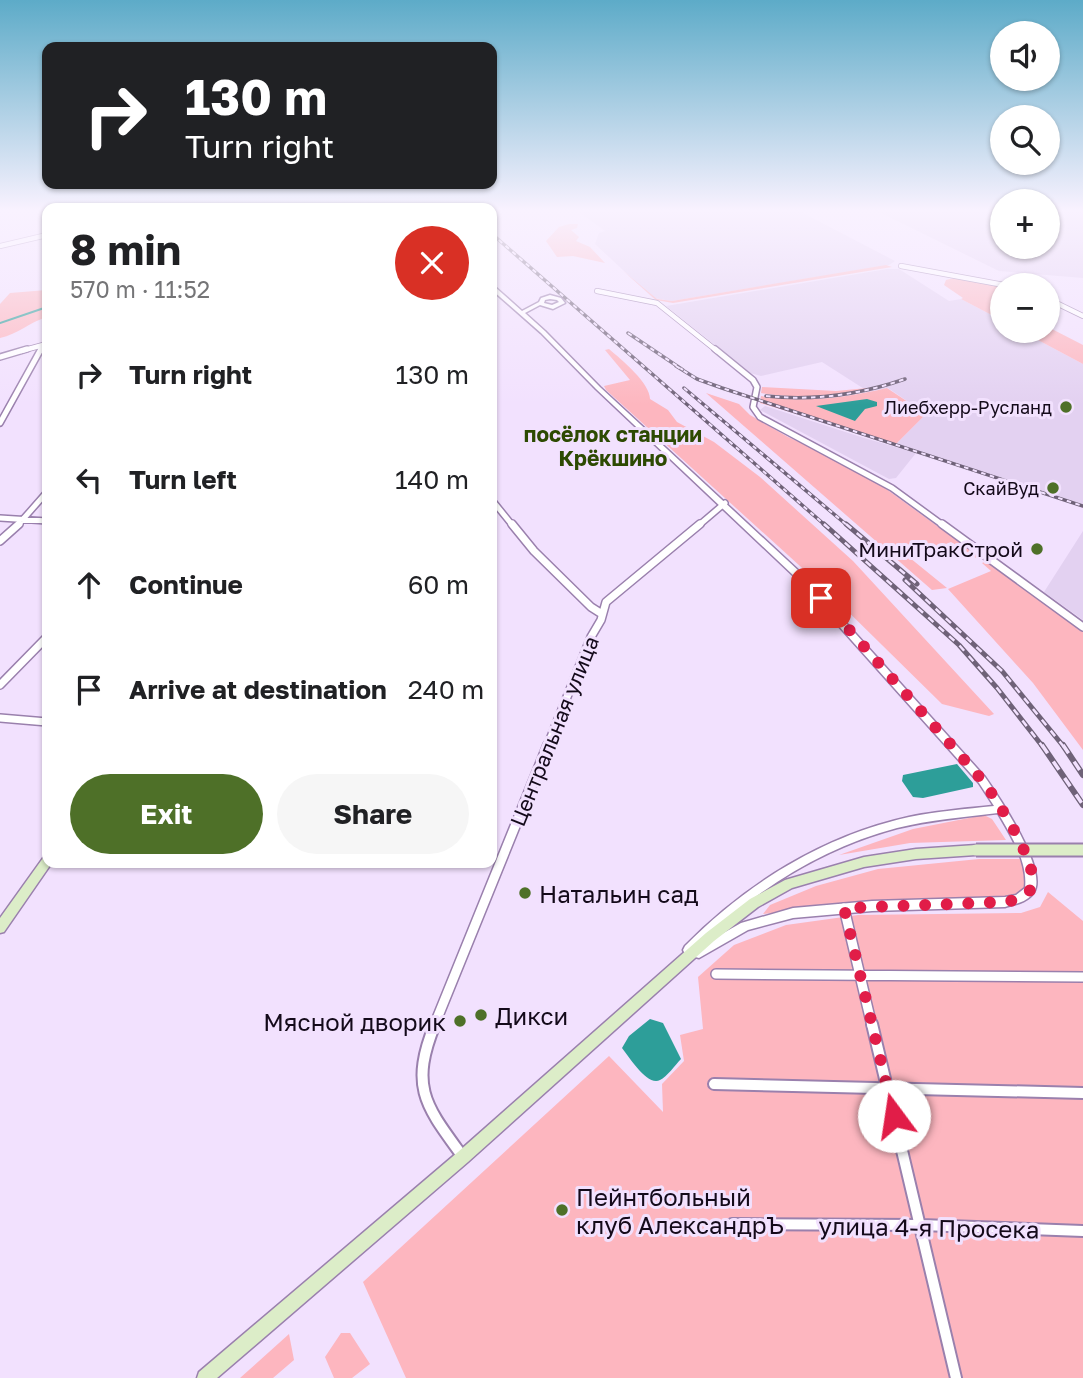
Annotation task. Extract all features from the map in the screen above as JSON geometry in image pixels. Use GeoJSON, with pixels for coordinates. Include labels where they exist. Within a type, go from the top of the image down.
{"type":"FeatureCollection","features":[{"type":"Feature","properties":{"kind":"main road"},"geometry":{"type":"LineString","coordinates":[[205,1378],[463,1157],[742,911],[789,884],[873,860],[976,850],[1083,850]]}},
{"type":"Feature","properties":{"kind":"main road"},"geometry":{"type":"LineString","coordinates":[[0,928],[42,868]]}},
{"type":"Feature","properties":{"kind":"street"},"geometry":{"type":"LineString","coordinates":[[957,276],[990,282]]}},
{"type":"Feature","properties":{"kind":"street"},"geometry":{"type":"LineString","coordinates":[[597,290],[653,302],[749,375],[757,386],[753,407],[760,416],[892,488],[1083,627]]}},
{"type":"Feature","properties":{"kind":"street"},"geometry":{"type":"LineString","coordinates":[[497,292],[725,503],[821,598],[962,756],[1001,809],[1032,872],[1030,890],[1019,899],[990,903],[844,908],[793,913],[745,926],[719,939],[664,978]]}},
{"type":"Feature","properties":{"kind":"street"},"geometry":{"type":"LineString","coordinates":[[522,313],[540,305]]}},
{"type":"Feature","properties":{"kind":"street"},"geometry":{"type":"LineString","coordinates":[[1060,305],[1083,316]]}},
{"type":"Feature","properties":{"kind":"street"},"geometry":{"type":"LineString","coordinates":[[0,357],[42,346]]}},
{"type":"Feature","properties":{"kind":"street"},"geometry":{"type":"LineString","coordinates":[[0,423],[42,350]]}},
{"type":"Feature","properties":{"kind":"street"},"geometry":{"type":"LineString","coordinates":[[0,541],[42,498]]}},
{"type":"Feature","properties":{"kind":"street","name":"Центральная улица"},"geometry":{"type":"LineString","coordinates":[[463,1157],[428,1108],[421,1084],[422,1060],[610,598],[725,503]]}},
{"type":"Feature","properties":{"kind":"street"},"geometry":{"type":"LineString","coordinates":[[497,506],[534,551],[591,607],[602,614]]}},
{"type":"Feature","properties":{"kind":"street"},"geometry":{"type":"LineString","coordinates":[[0,519],[42,521]]}},
{"type":"Feature","properties":{"kind":"street"},"geometry":{"type":"LineString","coordinates":[[0,685],[42,642]]}},
{"type":"Feature","properties":{"kind":"street"},"geometry":{"type":"LineString","coordinates":[[0,718],[42,722]]}},
{"type":"Feature","properties":{"kind":"street"},"geometry":{"type":"LineString","coordinates":[[664,978],[703,934],[741,901],[787,870],[881,829],[932,818],[1001,809]]}},
{"type":"Feature","properties":{"kind":"street"},"geometry":{"type":"LineString","coordinates":[[844,908],[956,1378]]}},
{"type":"Feature","properties":{"kind":"street"},"geometry":{"type":"LineString","coordinates":[[716,974],[1083,977]]}},
{"type":"Feature","properties":{"kind":"street"},"geometry":{"type":"LineString","coordinates":[[714,1084],[1083,1093]]}},
{"type":"Feature","properties":{"kind":"street","name":"улица 4-я Просека"},"geometry":{"type":"LineString","coordinates":[[732,1224],[921,1225],[1083,1231]]}},
{"type":"Feature","properties":{"kind":"shaded area"},"geometry":{"type":"Polygon","coordinates":[[[629,276],[657,299],[672,301],[819,276],[835,276],[673,303],[656,300],[629,276]]]}},
{"type":"Feature","properties":{"kind":"shaded area"},"geometry":{"type":"Polygon","coordinates":[[[630,276],[821,276],[672,301],[653,298],[630,276]]]}},
{"type":"Feature","properties":{"kind":"shaded area"},"geometry":{"type":"Polygon","coordinates":[[[843,276],[910,276],[949,301],[961,299],[990,314],[990,343],[1044,343],[1083,364],[1083,504],[896,444],[926,414],[888,388],[869,392],[822,362],[761,376],[750,373],[666,306],[843,276]]]}},
{"type":"Feature","properties":{"kind":"shaded area"},"geometry":{"type":"Polygon","coordinates":[[[954,278],[990,285],[990,314],[961,299],[963,298],[944,285],[946,280],[954,278]]]}},
{"type":"Feature","properties":{"kind":"shaded area"},"geometry":{"type":"Polygon","coordinates":[[[42,290],[42,319],[0,338],[0,304],[10,293],[42,290]]]}},
{"type":"Feature","properties":{"kind":"shaded area"},"geometry":{"type":"Polygon","coordinates":[[[1060,333],[1083,345],[1083,364],[1044,343],[1060,343],[1060,333]]]}},
{"type":"Feature","properties":{"kind":"shaded area"},"geometry":{"type":"Polygon","coordinates":[[[609,349],[640,379],[650,399],[668,410],[677,422],[714,442],[760,477],[853,561],[994,714],[989,716],[942,704],[823,587],[606,390],[604,386],[630,380],[605,350],[609,349]]]}},
{"type":"Feature","properties":{"kind":"shaded area"},"geometry":{"type":"Polygon","coordinates":[[[762,387],[836,391],[878,387],[834,395],[791,396],[761,393],[762,387]]]}},
{"type":"Feature","properties":{"kind":"shaded area"},"geometry":{"type":"Polygon","coordinates":[[[887,388],[926,414],[896,444],[760,403],[761,396],[825,398],[887,388]]]}},
{"type":"Feature","properties":{"kind":"shaded area"},"geometry":{"type":"Polygon","coordinates":[[[706,393],[739,404],[750,415],[788,437],[878,483],[980,557],[976,558],[951,542],[910,558],[947,588],[932,590],[706,393]]]}},
{"type":"Feature","properties":{"kind":"shaded area"},"geometry":{"type":"Polygon","coordinates":[[[867,399],[877,402],[877,406],[865,409],[855,421],[816,406],[867,399]]]}},
{"type":"Feature","properties":{"kind":"shaded area"},"geometry":{"type":"Polygon","coordinates":[[[765,406],[916,453],[896,478],[889,479],[760,410],[765,406]]]}},
{"type":"Feature","properties":{"kind":"shaded area"},"geometry":{"type":"Polygon","coordinates":[[[1083,531],[1083,620],[1044,592],[1083,531]]]}},
{"type":"Feature","properties":{"kind":"shaded area"},"geometry":{"type":"Polygon","coordinates":[[[987,561],[1083,631],[1083,750],[1033,683],[948,589],[991,571],[982,563],[987,561]]]}},
{"type":"Feature","properties":{"kind":"shaded area"},"geometry":{"type":"Polygon","coordinates":[[[957,764],[973,783],[973,787],[923,798],[913,797],[902,781],[903,775],[957,764]]]}},
{"type":"Feature","properties":{"kind":"shaded area"},"geometry":{"type":"Polygon","coordinates":[[[984,815],[992,819],[1006,840],[910,843],[839,855],[913,829],[984,815]]]}},
{"type":"Feature","properties":{"kind":"shaded area"},"geometry":{"type":"Polygon","coordinates":[[[979,859],[1024,859],[1029,885],[1015,897],[831,907],[763,914],[770,905],[816,886],[878,869],[979,859]]]}},
{"type":"Feature","properties":{"kind":"shaded area"},"geometry":{"type":"Polygon","coordinates":[[[1048,892],[1083,921],[1083,1378],[406,1378],[363,1282],[609,1056],[663,1112],[662,1084],[684,1061],[680,1035],[703,1029],[698,977],[734,945],[786,925],[858,915],[1021,913],[1040,907],[1048,892]]]}},
{"type":"Feature","properties":{"kind":"shaded area"},"geometry":{"type":"Polygon","coordinates":[[[650,1019],[663,1023],[681,1059],[665,1076],[655,1081],[639,1070],[622,1048],[629,1036],[650,1019]]]}},
{"type":"Feature","properties":{"kind":"shaded area"},"geometry":{"type":"Polygon","coordinates":[[[341,1333],[350,1333],[370,1364],[352,1378],[334,1378],[325,1357],[341,1333]]]}},
{"type":"Feature","properties":{"kind":"shaded area"},"geometry":{"type":"Polygon","coordinates":[[[289,1334],[294,1360],[273,1378],[240,1378],[289,1334]]]}},
{"type":"Feature","properties":{"kind":"waterway"},"geometry":{"type":"LineString","coordinates":[[0,323],[42,309]]}},
{"type":"Feature","properties":{"kind":"railway"},"geometry":{"type":"LineString","coordinates":[[540,276],[826,526]]}},
{"type":"Feature","properties":{"kind":"railway"},"geometry":{"type":"LineString","coordinates":[[628,333],[683,370]]}},
{"type":"Feature","properties":{"kind":"railway"},"geometry":{"type":"LineString","coordinates":[[676,366],[697,379],[722,388],[1083,506]]}},
{"type":"Feature","properties":{"kind":"railway"},"geometry":{"type":"LineString","coordinates":[[766,396],[802,398],[836,395],[905,379]]}},
{"type":"Feature","properties":{"kind":"railway"},"geometry":{"type":"LineString","coordinates":[[684,388],[848,526]]}},
{"type":"Feature","properties":{"kind":"railway"},"geometry":{"type":"LineString","coordinates":[[824,524],[959,645],[1043,747]]}},
{"type":"Feature","properties":{"kind":"railway"},"geometry":{"type":"LineString","coordinates":[[846,524],[917,584]]}},
{"type":"Feature","properties":{"kind":"railway"},"geometry":{"type":"LineString","coordinates":[[905,580],[1002,671],[1064,747]]}},
{"type":"Feature","properties":{"kind":"railway"},"geometry":{"type":"LineString","coordinates":[[1042,745],[1083,805]]}},
{"type":"Feature","properties":{"kind":"railway"},"geometry":{"type":"LineString","coordinates":[[1063,745],[1083,775]]}},
{"type":"Feature","properties":{"kind":"place","name":"Лиебхерр-Русланд"},"geometry":{"type":"Point","coordinates":[1066,407]}},
{"type":"Feature","properties":{"kind":"place","name":"СкайВуд"},"geometry":{"type":"Point","coordinates":[1053,488]}},
{"type":"Feature","properties":{"kind":"place","name":"МиниТракСтрой"},"geometry":{"type":"Point","coordinates":[1037,549]}},
{"type":"Feature","properties":{"kind":"place","name":"Натальин сад"},"geometry":{"type":"Point","coordinates":[525,893]}},
{"type":"Feature","properties":{"kind":"place","name":"Дикси"},"geometry":{"type":"Point","coordinates":[481,1015]}},
{"type":"Feature","properties":{"kind":"place","name":"Мясной дворик"},"geometry":{"type":"Point","coordinates":[460,1021]}},
{"type":"Feature","properties":{"kind":"place","name":"Пейнтбольный клуб АлександрЪ"},"geometry":{"type":"Point","coordinates":[562,1210]}},
{"type":"Feature","properties":{"kind":"district","name":"посёлок станции Крёкшино"},"geometry":{"type":"Point","coordinates":[613,446]}},
{"type":"Feature","properties":{"kind":"route"},"geometry":{"type":"LineString","coordinates":[[821,598],[982,780],[1028,859],[1033,876],[1032,886],[1027,893],[1019,899],[1005,902],[844,908],[894,1116]]}}]}
